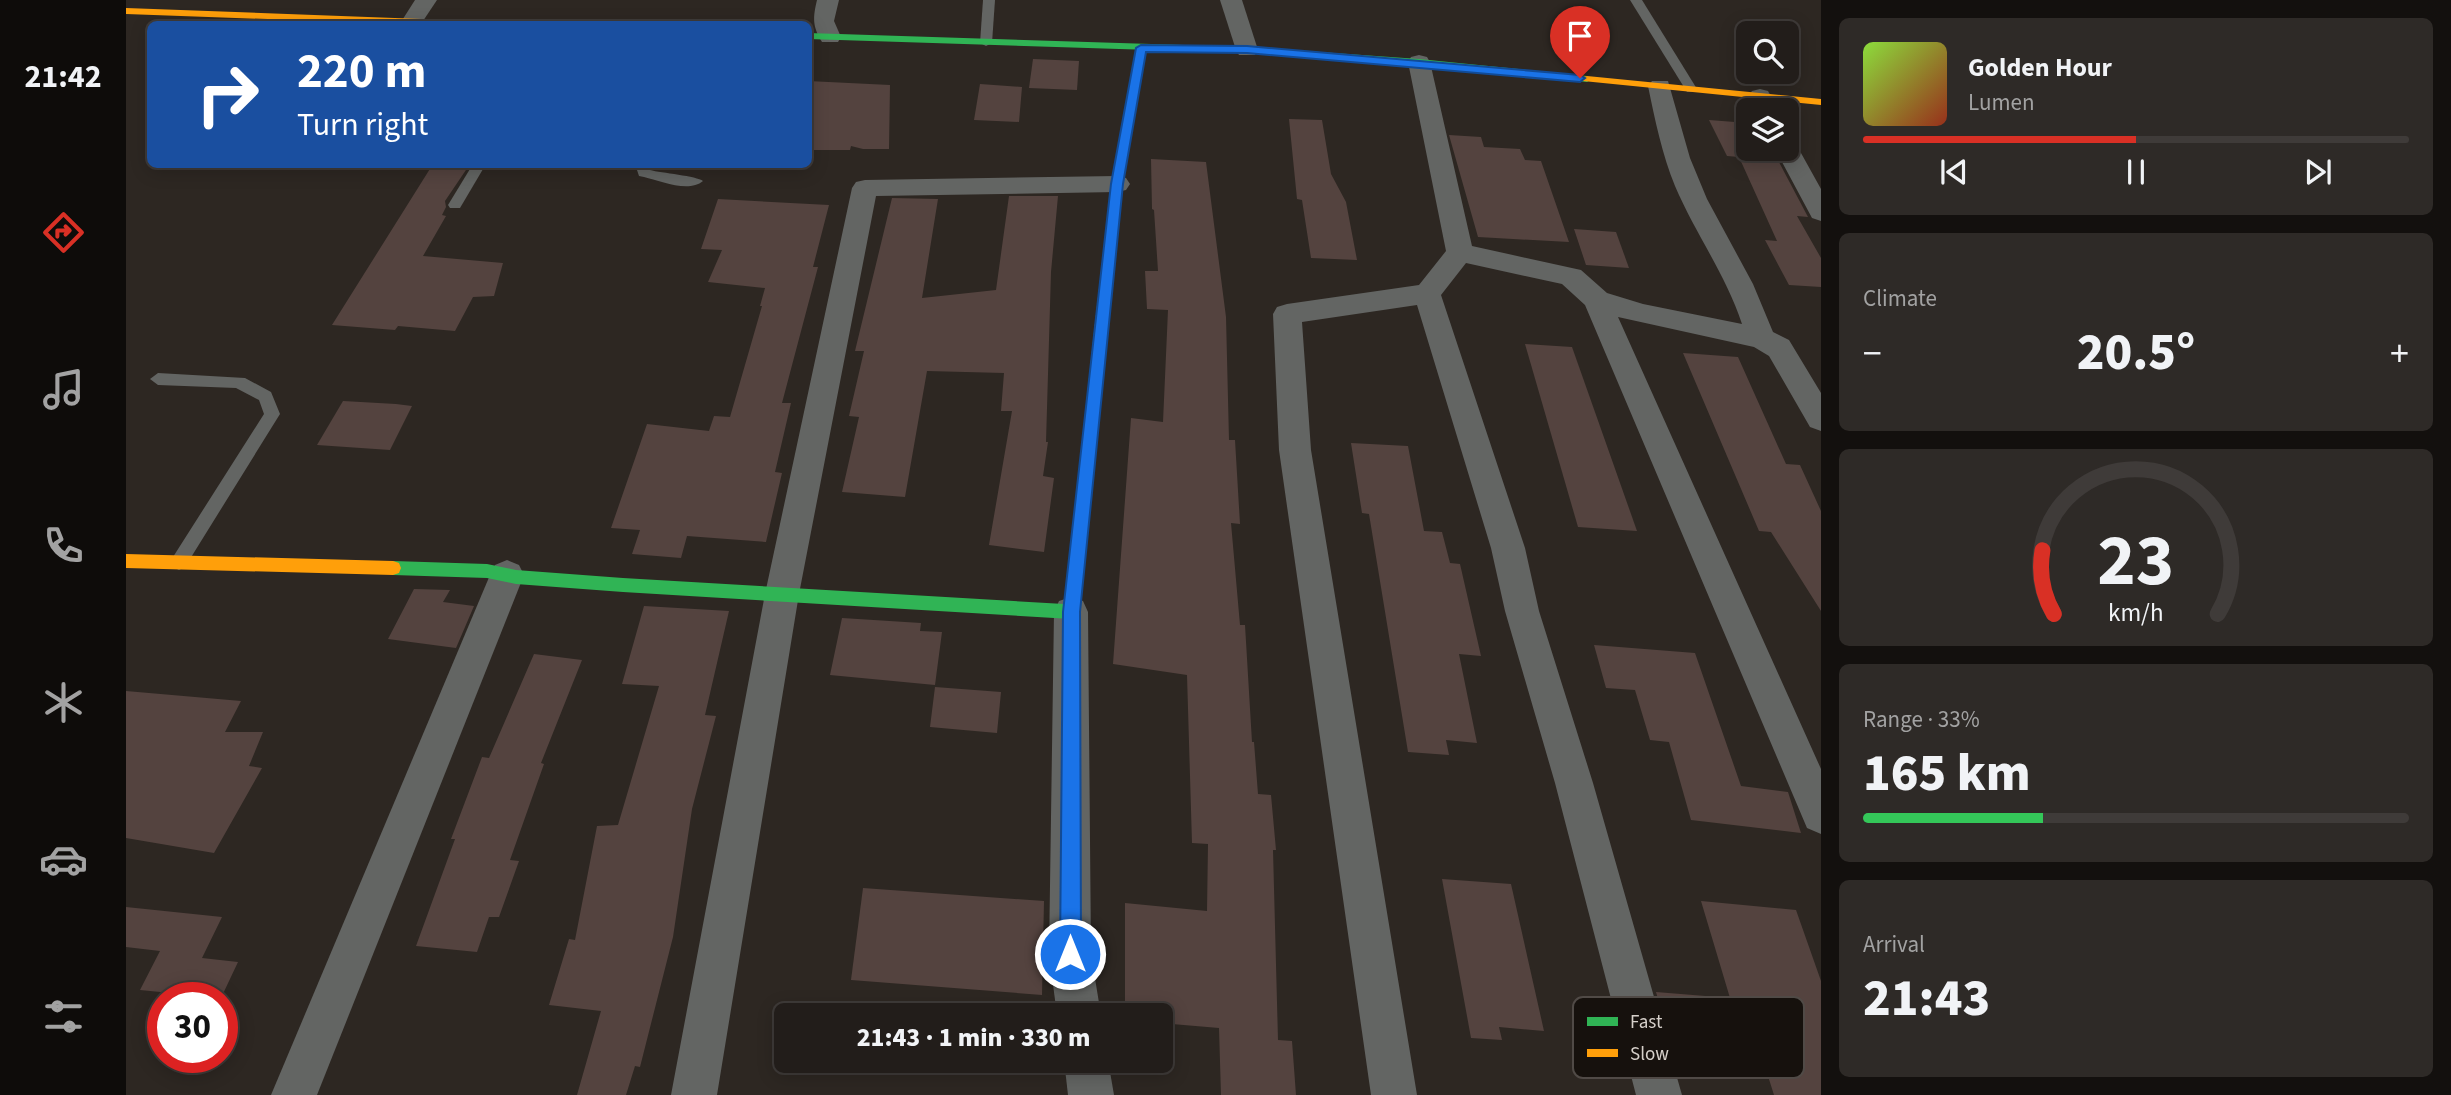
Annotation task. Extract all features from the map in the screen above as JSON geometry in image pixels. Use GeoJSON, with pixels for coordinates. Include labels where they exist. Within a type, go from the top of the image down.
{"type":"FeatureCollection","features":[{"type":"Feature","properties":{"kind":"street"},"geometry":{"type":"LineString","coordinates":[[413,21],[426,0]]}},
{"type":"Feature","properties":{"kind":"street"},"geometry":{"type":"LineString","coordinates":[[828,0],[819,36],[1247,50],[1419,62],[1691,89],[1738,98]]}},
{"type":"Feature","properties":{"kind":"street"},"geometry":{"type":"LineString","coordinates":[[1231,0],[1247,50]]}},
{"type":"Feature","properties":{"kind":"street"},"geometry":{"type":"LineString","coordinates":[[126,11],[386,21]]}},
{"type":"Feature","properties":{"kind":"street"},"geometry":{"type":"LineString","coordinates":[[1077,1003],[1070,954],[1071,612],[1117,184],[1141,48]]}},
{"type":"Feature","properties":{"kind":"street"},"geometry":{"type":"LineString","coordinates":[[1419,62],[1460,252]]}},
{"type":"Feature","properties":{"kind":"street"},"geometry":{"type":"LineString","coordinates":[[1660,86],[1671,137],[1692,196],[1753,309],[1761,338]]}},
{"type":"Feature","properties":{"kind":"street"},"geometry":{"type":"LineString","coordinates":[[1799,102],[1821,102]]}},
{"type":"Feature","properties":{"kind":"street"},"geometry":{"type":"LineString","coordinates":[[1793,161],[1821,212]]}},
{"type":"Feature","properties":{"kind":"street"},"geometry":{"type":"LineString","coordinates":[[694,1095],[782,594],[865,188],[1117,184]]}},
{"type":"Feature","properties":{"kind":"street"},"geometry":{"type":"LineString","coordinates":[[1394,1095],[1295,450],[1287,314],[1427,294],[1460,252]]}},
{"type":"Feature","properties":{"kind":"street"},"geometry":{"type":"LineString","coordinates":[[1460,252],[1571,276],[1597,300],[1821,814]]}},
{"type":"Feature","properties":{"kind":"street"},"geometry":{"type":"LineString","coordinates":[[1427,294],[1508,548],[1522,611],[1574,783],[1632,997]]}},
{"type":"Feature","properties":{"kind":"street"},"geometry":{"type":"LineString","coordinates":[[1597,300],[1643,314],[1761,338],[1779,348],[1821,419]]}},
{"type":"Feature","properties":{"kind":"street"},"geometry":{"type":"LineString","coordinates":[[126,561],[487,571],[507,575],[1071,612]]}},
{"type":"Feature","properties":{"kind":"street"},"geometry":{"type":"LineString","coordinates":[[294,1095],[507,575]]}},
{"type":"Feature","properties":{"kind":"street"},"geometry":{"type":"LineString","coordinates":[[1088,1073],[1091,1095]]}},
{"type":"Feature","properties":{"kind":"street"},"geometry":{"type":"LineString","coordinates":[[1654,1078],[1659,1095]]}},
{"type":"Feature","properties":{"kind":"lane"},"geometry":{"type":"LineString","coordinates":[[986,43],[989,0]]}},
{"type":"Feature","properties":{"kind":"lane"},"geometry":{"type":"LineString","coordinates":[[1636,0],[1691,89]]}},
{"type":"Feature","properties":{"kind":"lane"},"geometry":{"type":"LineString","coordinates":[[455,205],[478,168]]}},
{"type":"Feature","properties":{"kind":"lane"},"geometry":{"type":"LineString","coordinates":[[643,168],[645,173],[678,181],[696,181]]}},
{"type":"Feature","properties":{"kind":"lane"},"geometry":{"type":"LineString","coordinates":[[158,379],[239,382],[265,396],[272,414],[179,562]]}},
{"type":"Feature","properties":{"kind":"building"},"geometry":{"type":"Polygon","coordinates":[[[1033,59],[1079,61],[1077,90],[1029,88],[1033,59]]]}},
{"type":"Feature","properties":{"kind":"building"},"geometry":{"type":"Polygon","coordinates":[[[812,81],[890,85],[889,149],[851,146],[850,150],[812,150],[812,81]]]}},
{"type":"Feature","properties":{"kind":"building"},"geometry":{"type":"Polygon","coordinates":[[[980,84],[1022,87],[1019,122],[974,120],[980,84]]]}},
{"type":"Feature","properties":{"kind":"building"},"geometry":{"type":"Polygon","coordinates":[[[1289,119],[1322,120],[1331,174],[1346,202],[1357,260],[1311,258],[1302,200],[1297,199],[1289,119]]]}},
{"type":"Feature","properties":{"kind":"building"},"geometry":{"type":"Polygon","coordinates":[[[1709,120],[1736,122],[1736,157],[1727,156],[1709,120]]]}},
{"type":"Feature","properties":{"kind":"building"},"geometry":{"type":"Polygon","coordinates":[[[1449,135],[1481,137],[1484,147],[1520,149],[1525,160],[1541,161],[1569,242],[1478,237],[1449,135]]]}},
{"type":"Feature","properties":{"kind":"building"},"geometry":{"type":"Polygon","coordinates":[[[1151,159],[1206,162],[1226,317],[1229,440],[1235,440],[1240,524],[1231,523],[1240,625],[1245,625],[1258,794],[1271,795],[1276,850],[1273,850],[1278,1040],[1292,1041],[1296,1095],[1221,1095],[1219,1028],[1173,1024],[1173,1003],[1125,1003],[1125,903],[1207,911],[1208,844],[1192,843],[1187,675],[1113,664],[1131,418],[1163,422],[1168,310],[1147,309],[1145,271],[1158,271],[1152,209],[1151,159]]]}},
{"type":"Feature","properties":{"kind":"building"},"geometry":{"type":"Polygon","coordinates":[[[1741,161],[1778,161],[1808,217],[1797,216],[1821,258],[1821,287],[1789,285],[1765,240],[1777,241],[1741,161]]]}},
{"type":"Feature","properties":{"kind":"building"},"geometry":{"type":"Polygon","coordinates":[[[430,168],[467,168],[445,201],[446,207],[442,215],[446,216],[423,256],[503,263],[494,296],[473,297],[455,331],[398,326],[395,330],[332,325],[430,168]]]}},
{"type":"Feature","properties":{"kind":"building"},"geometry":{"type":"Polygon","coordinates":[[[1009,196],[1058,196],[1051,272],[1048,442],[1043,476],[1054,478],[1044,552],[989,545],[1012,411],[1001,411],[1004,373],[927,371],[905,497],[842,492],[859,417],[849,416],[864,351],[855,351],[892,198],[938,199],[922,298],[996,290],[1009,196]]]}},
{"type":"Feature","properties":{"kind":"building"},"geometry":{"type":"Polygon","coordinates":[[[718,199],[829,205],[813,267],[818,267],[782,403],[791,403],[775,472],[782,473],[766,542],[687,536],[681,558],[632,554],[640,530],[611,528],[647,424],[709,431],[714,416],[730,417],[762,306],[765,288],[708,282],[722,250],[701,249],[718,199]]]}},
{"type":"Feature","properties":{"kind":"building"},"geometry":{"type":"Polygon","coordinates":[[[1574,229],[1616,232],[1629,268],[1586,265],[1574,229]]]}},
{"type":"Feature","properties":{"kind":"building"},"geometry":{"type":"Polygon","coordinates":[[[1525,344],[1572,347],[1637,531],[1578,527],[1525,344]]]}},
{"type":"Feature","properties":{"kind":"building"},"geometry":{"type":"Polygon","coordinates":[[[1683,353],[1738,357],[1786,464],[1800,465],[1821,511],[1821,611],[1771,532],[1759,531],[1683,353]]]}},
{"type":"Feature","properties":{"kind":"building"},"geometry":{"type":"Polygon","coordinates":[[[343,401],[412,406],[390,450],[317,445],[343,401]]]}},
{"type":"Feature","properties":{"kind":"building"},"geometry":{"type":"Polygon","coordinates":[[[1351,443],[1408,446],[1424,531],[1442,532],[1450,563],[1460,564],[1481,656],[1459,654],[1477,743],[1446,740],[1449,755],[1408,752],[1369,514],[1362,513],[1351,443]]]}},
{"type":"Feature","properties":{"kind":"building"},"geometry":{"type":"Polygon","coordinates":[[[414,589],[450,590],[443,602],[474,606],[456,648],[388,639],[414,589]]]}},
{"type":"Feature","properties":{"kind":"building"},"geometry":{"type":"Polygon","coordinates":[[[644,606],[729,611],[705,715],[716,716],[692,809],[673,937],[640,1067],[635,1066],[626,1095],[577,1095],[601,1011],[549,1005],[569,939],[575,940],[597,826],[618,825],[659,686],[622,684],[644,606]]]}},
{"type":"Feature","properties":{"kind":"building"},"geometry":{"type":"Polygon","coordinates":[[[842,618],[921,623],[920,631],[942,632],[935,685],[830,675],[842,618]]]}},
{"type":"Feature","properties":{"kind":"building"},"geometry":{"type":"Polygon","coordinates":[[[1594,645],[1695,653],[1741,786],[1788,792],[1801,833],[1691,820],[1669,742],[1650,740],[1635,690],[1606,688],[1594,645]]]}},
{"type":"Feature","properties":{"kind":"building"},"geometry":{"type":"Polygon","coordinates":[[[534,654],[582,660],[541,763],[544,764],[510,860],[519,861],[499,917],[489,917],[477,952],[416,946],[455,839],[451,839],[482,757],[489,758],[534,654]]]}},
{"type":"Feature","properties":{"kind":"building"},"geometry":{"type":"Polygon","coordinates":[[[935,687],[1001,692],[997,733],[930,727],[935,687]]]}},
{"type":"Feature","properties":{"kind":"building"},"geometry":{"type":"Polygon","coordinates":[[[126,691],[241,701],[225,732],[263,732],[249,766],[262,768],[214,853],[126,838],[126,691]]]}},
{"type":"Feature","properties":{"kind":"building"},"geometry":{"type":"Polygon","coordinates":[[[1442,879],[1511,884],[1544,1031],[1499,1027],[1502,1040],[1471,1038],[1442,879]]]}},
{"type":"Feature","properties":{"kind":"building"},"geometry":{"type":"Polygon","coordinates":[[[863,888],[1044,901],[1042,995],[851,980],[863,888]]]}},
{"type":"Feature","properties":{"kind":"building"},"geometry":{"type":"Polygon","coordinates":[[[1701,901],[1796,910],[1821,981],[1821,1095],[1774,1095],[1769,1078],[1804,1078],[1804,997],[1730,997],[1701,901]]]}},
{"type":"Feature","properties":{"kind":"building"},"geometry":{"type":"Polygon","coordinates":[[[126,907],[222,917],[202,958],[238,962],[229,982],[147,982],[147,991],[140,990],[160,951],[126,947],[126,907]]]}},
{"type":"Feature","properties":{"kind":"building"},"geometry":{"type":"Polygon","coordinates":[[[1656,992],[1718,997],[1657,997],[1656,992]]]}},
{"type":"Feature","properties":{"kind":"traffic: fast"},"geometry":{"type":"LineString","coordinates":[[812,36],[1247,50],[1419,62],[1587,79]]}},
{"type":"Feature","properties":{"kind":"traffic: fast"},"geometry":{"type":"LineString","coordinates":[[393,568],[487,571],[516,577],[623,585],[1071,612],[1101,332]]}},
{"type":"Feature","properties":{"kind":"traffic: slow"},"geometry":{"type":"LineString","coordinates":[[126,11],[394,21]]}},
{"type":"Feature","properties":{"kind":"traffic: slow"},"geometry":{"type":"LineString","coordinates":[[1101,332],[1117,184],[1141,48]]}},
{"type":"Feature","properties":{"kind":"traffic: slow"},"geometry":{"type":"LineString","coordinates":[[1587,79],[1821,102]]}},
{"type":"Feature","properties":{"kind":"traffic: slow"},"geometry":{"type":"LineString","coordinates":[[126,561],[393,568]]}},
{"type":"Feature","properties":{"kind":"route"},"geometry":{"type":"LineString","coordinates":[[1070,954],[1071,612],[1117,184],[1141,48],[1247,50],[1419,62],[1580,78]]}}]}
